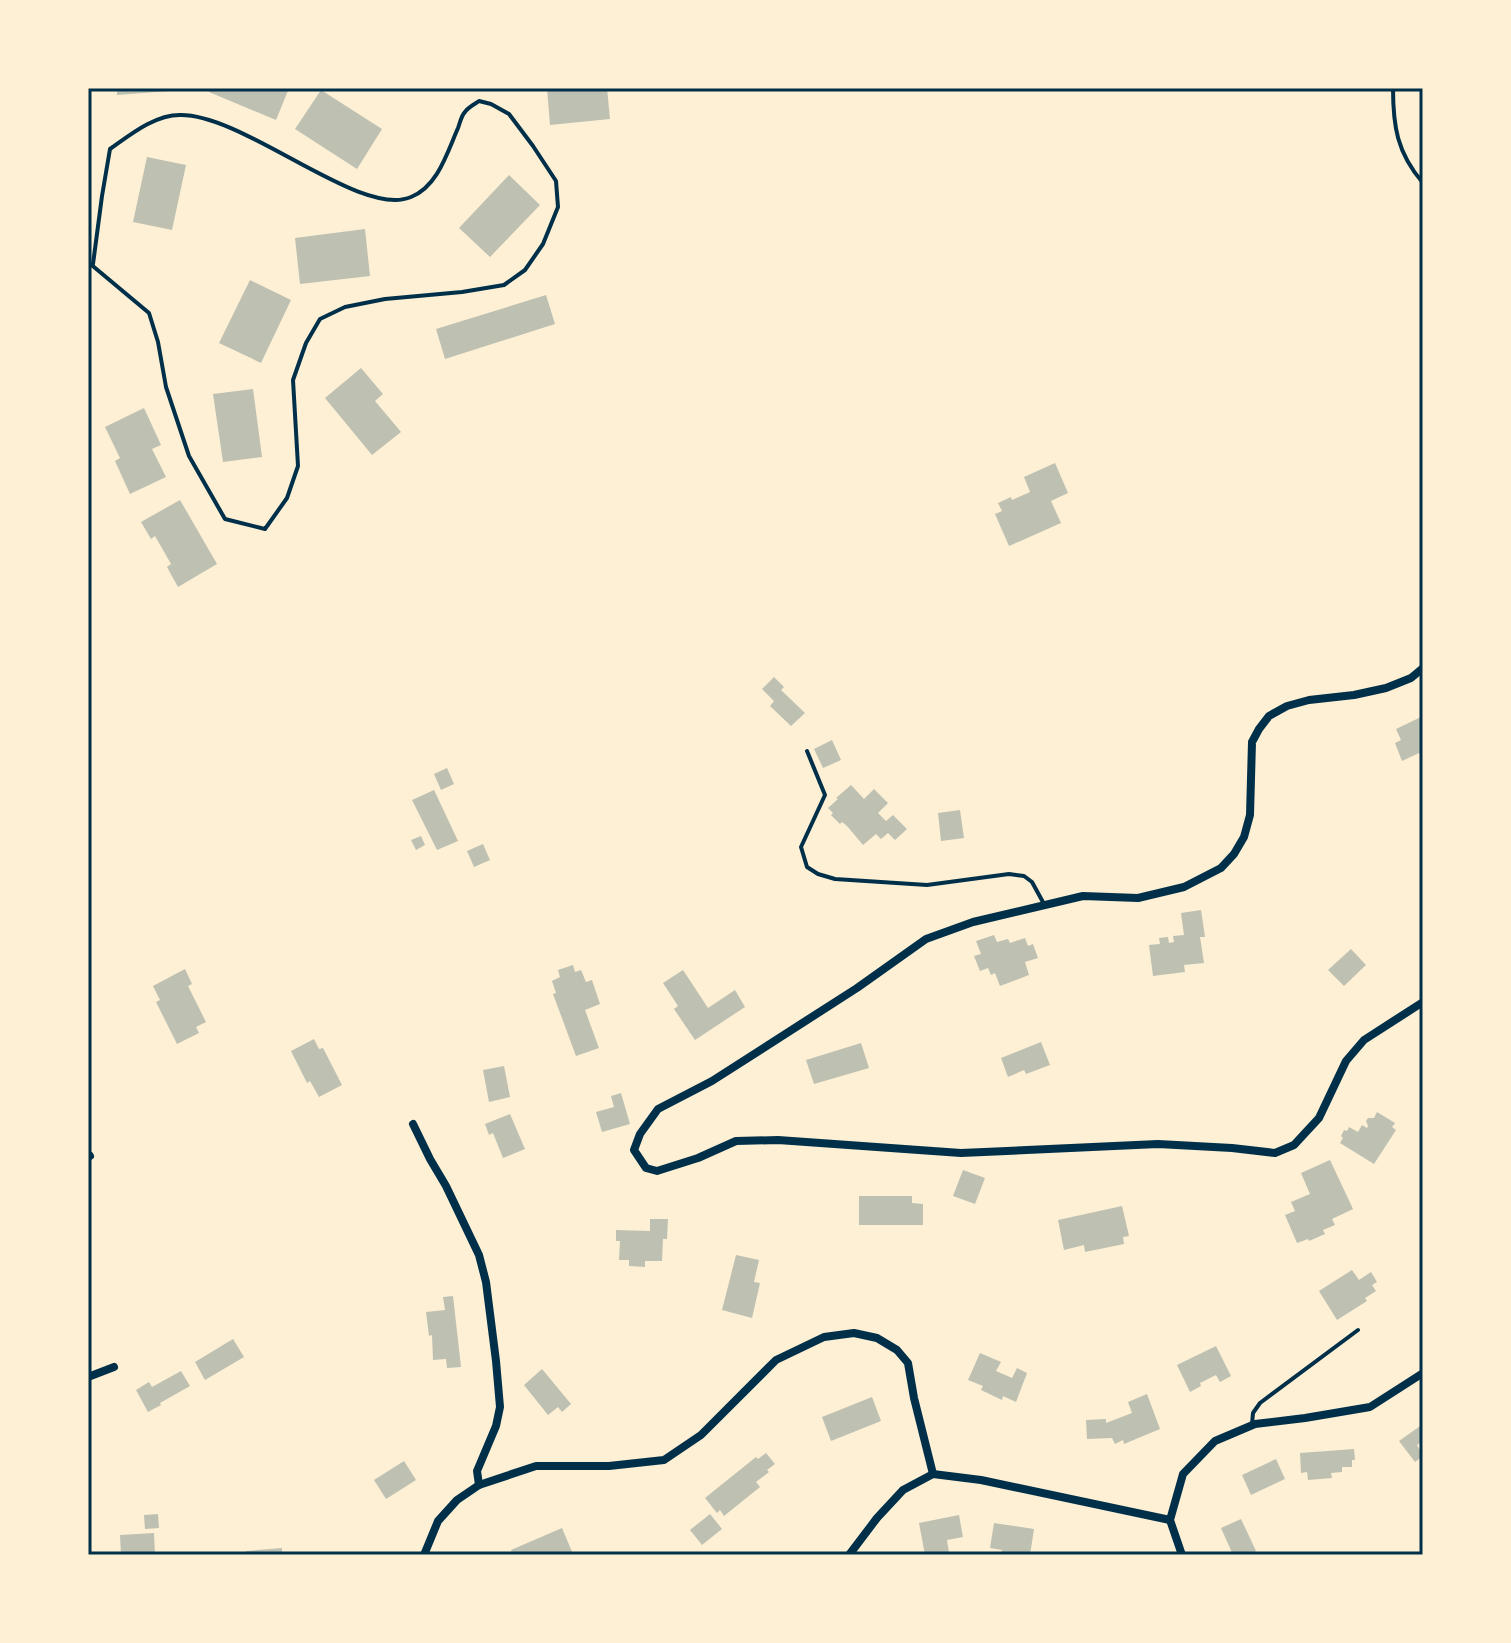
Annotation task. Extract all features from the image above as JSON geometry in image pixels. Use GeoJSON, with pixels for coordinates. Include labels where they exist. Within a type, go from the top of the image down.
{"type":"FeatureCollection","features":[{"type":"Feature","properties":{"kind":"street"},"geometry":{"type":"LineString","coordinates":[[1423,668],[1411,678],[1386,688],[1298,703],[1269,716],[1252,742],[1250,815],[1244,837],[1221,868],[1184,887],[1138,898],[1083,896],[973,922],[926,939],[857,988],[712,1081],[658,1109],[640,1134],[634,1150],[646,1168],[657,1171],[698,1158],[736,1141],[778,1140],[961,1153],[1158,1144],[1275,1153],[1294,1145],[1319,1118],[1346,1061],[1364,1040],[1423,1002]]}},
{"type":"Feature","properties":{"kind":"street"},"geometry":{"type":"LineString","coordinates":[[413,1124],[479,1255],[486,1282],[500,1407],[496,1426],[477,1471],[479,1485]]}},
{"type":"Feature","properties":{"kind":"street"},"geometry":{"type":"LineString","coordinates":[[424,1555],[438,1521],[457,1500],[479,1485],[536,1466],[609,1466],[664,1460],[701,1435],[776,1360],[824,1337],[854,1333],[877,1338],[897,1350],[908,1363],[933,1474]]}},
{"type":"Feature","properties":{"kind":"street"},"geometry":{"type":"LineString","coordinates":[[88,1377],[114,1367]]}},
{"type":"Feature","properties":{"kind":"street"},"geometry":{"type":"LineString","coordinates":[[1182,1555],[1170,1520],[1183,1474],[1215,1441],[1252,1425],[1370,1407],[1423,1373]]}},
{"type":"Feature","properties":{"kind":"street"},"geometry":{"type":"LineString","coordinates":[[849,1555],[903,1490],[933,1474],[981,1480],[1170,1520]]}},
{"type":"Feature","properties":{"kind":"lane"},"geometry":{"type":"LineString","coordinates":[[1393,88],[1397,137],[1404,157],[1423,183]]}},
{"type":"Feature","properties":{"kind":"lane"},"geometry":{"type":"LineString","coordinates":[[479,101],[509,114],[556,181],[558,207],[543,244],[525,270],[504,285],[385,299],[345,307],[320,319],[306,343],[293,380],[298,466],[287,498],[265,529],[225,519],[189,456],[166,387],[149,313],[90,263],[110,149],[133,132],[162,118],[179,114],[204,118],[231,129],[359,193],[388,200],[410,198],[437,175],[465,110],[479,101]]}},
{"type":"Feature","properties":{"kind":"lane"},"geometry":{"type":"LineString","coordinates":[[807,751],[825,795],[801,847],[807,867],[835,879],[927,885],[1009,874],[1024,876],[1032,882],[1044,905]]}},
{"type":"Feature","properties":{"kind":"lane"},"geometry":{"type":"LineString","coordinates":[[1252,1425],[1253,1413],[1260,1403],[1358,1330]]}},
{"type":"Feature","properties":{"kind":"building"},"geometry":{"type":"Polygon","coordinates":[[[117,88],[184,88],[184,90],[117,95],[117,88]]]}},
{"type":"Feature","properties":{"kind":"building"},"geometry":{"type":"Polygon","coordinates":[[[211,88],[289,88],[276,120],[209,92],[211,88]]]}},
{"type":"Feature","properties":{"kind":"building"},"geometry":{"type":"Polygon","coordinates":[[[547,88],[607,88],[610,119],[550,125],[547,88]]]}},
{"type":"Feature","properties":{"kind":"building"},"geometry":{"type":"Polygon","coordinates":[[[321,90],[382,129],[357,169],[295,129],[321,90]]]}},
{"type":"Feature","properties":{"kind":"building"},"geometry":{"type":"Polygon","coordinates":[[[147,157],[186,165],[172,230],[133,222],[147,157]]]}},
{"type":"Feature","properties":{"kind":"building"},"geometry":{"type":"Polygon","coordinates":[[[509,175],[540,205],[490,257],[459,228],[509,175]]]}},
{"type":"Feature","properties":{"kind":"building"},"geometry":{"type":"Polygon","coordinates":[[[365,229],[370,276],[300,284],[295,238],[365,229]]]}},
{"type":"Feature","properties":{"kind":"building"},"geometry":{"type":"Polygon","coordinates":[[[250,280],[291,300],[261,363],[219,343],[250,280]]]}},
{"type":"Feature","properties":{"kind":"building"},"geometry":{"type":"Polygon","coordinates":[[[546,295],[555,324],[445,359],[436,329],[546,295]]]}},
{"type":"Feature","properties":{"kind":"building"},"geometry":{"type":"Polygon","coordinates":[[[361,368],[383,394],[375,401],[401,432],[372,455],[325,398],[361,368]]]}},
{"type":"Feature","properties":{"kind":"building"},"geometry":{"type":"Polygon","coordinates":[[[253,389],[262,457],[223,462],[213,394],[253,389]]]}},
{"type":"Feature","properties":{"kind":"building"},"geometry":{"type":"Polygon","coordinates":[[[144,408],[161,445],[152,449],[166,477],[130,494],[115,461],[120,458],[105,427],[144,408]]]}},
{"type":"Feature","properties":{"kind":"building"},"geometry":{"type":"Polygon","coordinates":[[[1055,463],[1068,493],[1051,501],[1061,523],[1009,546],[995,514],[1002,511],[998,503],[1030,492],[1024,477],[1055,463]]]}},
{"type":"Feature","properties":{"kind":"building"},"geometry":{"type":"Polygon","coordinates":[[[180,500],[217,564],[178,587],[167,567],[171,564],[155,536],[151,539],[141,522],[180,500]]]}},
{"type":"Feature","properties":{"kind":"building"},"geometry":{"type":"Polygon","coordinates":[[[774,677],[784,687],[781,690],[805,713],[791,726],[770,706],[774,701],[762,689],[774,677]]]}},
{"type":"Feature","properties":{"kind":"building"},"geometry":{"type":"Polygon","coordinates":[[[1423,716],[1423,761],[1419,753],[1402,761],[1395,743],[1401,740],[1396,729],[1423,716]]]}},
{"type":"Feature","properties":{"kind":"building"},"geometry":{"type":"Polygon","coordinates":[[[832,740],[841,760],[823,768],[814,749],[832,740]]]}},
{"type":"Feature","properties":{"kind":"building"},"geometry":{"type":"Polygon","coordinates":[[[447,768],[454,784],[441,790],[434,774],[447,768]]]}},
{"type":"Feature","properties":{"kind":"building"},"geometry":{"type":"Polygon","coordinates":[[[851,785],[864,799],[874,789],[888,803],[878,813],[886,821],[893,815],[907,829],[895,840],[888,833],[881,839],[876,834],[863,845],[847,826],[831,815],[833,813],[828,808],[851,785]]]}},
{"type":"Feature","properties":{"kind":"building"},"geometry":{"type":"Polygon","coordinates":[[[434,790],[458,841],[437,850],[412,800],[434,790]]]}},
{"type":"Feature","properties":{"kind":"building"},"geometry":{"type":"Polygon","coordinates":[[[960,810],[964,838],[941,841],[938,813],[960,810]]]}},
{"type":"Feature","properties":{"kind":"building"},"geometry":{"type":"Polygon","coordinates":[[[421,836],[425,845],[416,850],[411,840],[421,836]]]}},
{"type":"Feature","properties":{"kind":"building"},"geometry":{"type":"Polygon","coordinates":[[[483,844],[490,860],[474,867],[467,851],[483,844]]]}},
{"type":"Feature","properties":{"kind":"building"},"geometry":{"type":"Polygon","coordinates":[[[1201,910],[1205,937],[1200,937],[1204,963],[1184,965],[1185,972],[1153,976],[1149,945],[1160,944],[1159,938],[1168,937],[1169,943],[1174,942],[1173,936],[1184,935],[1181,913],[1201,910]]]}},
{"type":"Feature","properties":{"kind":"building"},"geometry":{"type":"Polygon","coordinates":[[[994,935],[997,942],[1008,939],[1010,943],[1025,938],[1028,946],[1033,944],[1038,958],[1025,962],[1029,975],[1000,986],[995,973],[991,975],[988,968],[980,971],[974,956],[981,954],[976,941],[994,935]]]}},
{"type":"Feature","properties":{"kind":"building"},"geometry":{"type":"Polygon","coordinates":[[[1351,949],[1366,965],[1344,986],[1328,970],[1351,949]]]}},
{"type":"Feature","properties":{"kind":"building"},"geometry":{"type":"Polygon","coordinates":[[[573,965],[575,972],[581,970],[586,982],[592,980],[600,1004],[585,1010],[599,1048],[576,1056],[553,994],[556,993],[552,981],[560,977],[558,970],[573,965]]]}},
{"type":"Feature","properties":{"kind":"building"},"geometry":{"type":"Polygon","coordinates":[[[185,969],[192,984],[188,986],[206,1022],[196,1027],[199,1033],[177,1044],[156,1002],[160,1000],[153,986],[185,969]]]}},
{"type":"Feature","properties":{"kind":"building"},"geometry":{"type":"Polygon","coordinates":[[[683,970],[708,1008],[735,990],[745,1007],[695,1040],[674,1009],[678,1006],[663,983],[683,970]]]}},
{"type":"Feature","properties":{"kind":"building"},"geometry":{"type":"Polygon","coordinates":[[[314,1039],[319,1049],[323,1048],[342,1085],[319,1097],[310,1081],[307,1083],[291,1051],[314,1039]]]}},
{"type":"Feature","properties":{"kind":"building"},"geometry":{"type":"Polygon","coordinates":[[[1041,1042],[1050,1065],[1008,1077],[1001,1058],[1041,1042]]]}},
{"type":"Feature","properties":{"kind":"building"},"geometry":{"type":"Polygon","coordinates":[[[861,1043],[869,1068],[814,1084],[806,1060],[861,1043]]]}},
{"type":"Feature","properties":{"kind":"building"},"geometry":{"type":"Polygon","coordinates":[[[504,1066],[510,1097],[489,1102],[483,1070],[504,1066]]]}},
{"type":"Feature","properties":{"kind":"building"},"geometry":{"type":"Polygon","coordinates":[[[621,1093],[630,1124],[602,1132],[596,1112],[614,1107],[611,1096],[621,1093]]]}},
{"type":"Feature","properties":{"kind":"building"},"geometry":{"type":"Polygon","coordinates":[[[1377,1112],[1395,1123],[1392,1127],[1396,1130],[1374,1164],[1340,1143],[1344,1130],[1347,1131],[1349,1127],[1358,1132],[1362,1125],[1367,1128],[1366,1121],[1374,1118],[1377,1112]]]}},
{"type":"Feature","properties":{"kind":"building"},"geometry":{"type":"Polygon","coordinates":[[[510,1114],[525,1149],[503,1158],[493,1133],[489,1135],[485,1124],[510,1114]]]}},
{"type":"Feature","properties":{"kind":"building"},"geometry":{"type":"Polygon","coordinates":[[[1330,1160],[1353,1209],[1332,1219],[1335,1225],[1323,1230],[1325,1234],[1297,1243],[1285,1215],[1295,1211],[1291,1202],[1310,1194],[1301,1173],[1330,1160]]]}},
{"type":"Feature","properties":{"kind":"building"},"geometry":{"type":"Polygon","coordinates":[[[963,1170],[985,1178],[975,1204],[953,1196],[963,1170]]]}},
{"type":"Feature","properties":{"kind":"building"},"geometry":{"type":"Polygon","coordinates":[[[859,1196],[912,1196],[912,1203],[923,1204],[923,1225],[859,1225],[859,1196]]]}},
{"type":"Feature","properties":{"kind":"building"},"geometry":{"type":"Polygon","coordinates":[[[1122,1206],[1129,1236],[1123,1237],[1124,1244],[1085,1252],[1084,1245],[1064,1250],[1058,1220],[1122,1206]]]}},
{"type":"Feature","properties":{"kind":"building"},"geometry":{"type":"Polygon","coordinates":[[[650,1219],[668,1219],[662,1261],[645,1261],[645,1267],[629,1266],[629,1260],[619,1260],[620,1241],[616,1241],[616,1230],[650,1231],[650,1219]]]}},
{"type":"Feature","properties":{"kind":"building"},"geometry":{"type":"Polygon","coordinates":[[[736,1255],[759,1260],[754,1282],[760,1283],[752,1318],[722,1310],[736,1255]]]}},
{"type":"Feature","properties":{"kind":"building"},"geometry":{"type":"Polygon","coordinates":[[[1352,1270],[1359,1280],[1371,1272],[1377,1282],[1372,1285],[1376,1291],[1365,1298],[1367,1301],[1337,1320],[1319,1291],[1352,1270]]]}},
{"type":"Feature","properties":{"kind":"building"},"geometry":{"type":"Polygon","coordinates":[[[453,1296],[461,1367],[447,1368],[446,1359],[433,1360],[432,1335],[429,1336],[426,1312],[445,1310],[443,1297],[453,1296]]]}},
{"type":"Feature","properties":{"kind":"building"},"geometry":{"type":"Polygon","coordinates":[[[233,1339],[244,1357],[205,1380],[195,1362],[233,1339]]]}},
{"type":"Feature","properties":{"kind":"building"},"geometry":{"type":"Polygon","coordinates":[[[1216,1346],[1231,1376],[1220,1382],[1216,1375],[1190,1392],[1177,1365],[1216,1346]]]}},
{"type":"Feature","properties":{"kind":"building"},"geometry":{"type":"Polygon","coordinates":[[[980,1353],[1001,1362],[996,1371],[1012,1378],[1017,1368],[1027,1373],[1016,1402],[1003,1396],[1002,1400],[981,1390],[983,1386],[968,1380],[980,1353]]]}},
{"type":"Feature","properties":{"kind":"building"},"geometry":{"type":"Polygon","coordinates":[[[542,1369],[571,1404],[562,1412],[558,1407],[548,1415],[524,1385],[542,1369]]]}},
{"type":"Feature","properties":{"kind":"building"},"geometry":{"type":"Polygon","coordinates":[[[181,1371],[190,1386],[148,1412],[136,1390],[149,1382],[152,1387],[181,1371]]]}},
{"type":"Feature","properties":{"kind":"building"},"geometry":{"type":"Polygon","coordinates":[[[1147,1394],[1160,1429],[1124,1444],[1123,1440],[1115,1444],[1112,1438],[1087,1439],[1086,1420],[1106,1419],[1106,1423],[1132,1413],[1128,1402],[1147,1394]]]}},
{"type":"Feature","properties":{"kind":"building"},"geometry":{"type":"Polygon","coordinates":[[[872,1397],[881,1421],[831,1441],[822,1417],[872,1397]]]}},
{"type":"Feature","properties":{"kind":"building"},"geometry":{"type":"Polygon","coordinates":[[[1423,1424],[1423,1441],[1417,1445],[1423,1456],[1415,1462],[1399,1441],[1423,1424]]]}},
{"type":"Feature","properties":{"kind":"building"},"geometry":{"type":"Polygon","coordinates":[[[1354,1449],[1352,1467],[1342,1467],[1342,1472],[1331,1473],[1332,1478],[1308,1480],[1307,1472],[1301,1473],[1300,1453],[1354,1449]]]}},
{"type":"Feature","properties":{"kind":"building"},"geometry":{"type":"Polygon","coordinates":[[[766,1453],[775,1464],[756,1482],[760,1487],[724,1516],[720,1510],[717,1513],[705,1498],[756,1457],[758,1459],[766,1453]]]}},
{"type":"Feature","properties":{"kind":"building"},"geometry":{"type":"Polygon","coordinates":[[[1276,1459],[1285,1479],[1251,1495],[1242,1475],[1276,1459]]]}},
{"type":"Feature","properties":{"kind":"building"},"geometry":{"type":"Polygon","coordinates":[[[404,1461],[416,1480],[386,1499],[374,1480],[404,1461]]]}},
{"type":"Feature","properties":{"kind":"building"},"geometry":{"type":"Polygon","coordinates":[[[158,1514],[159,1528],[145,1529],[144,1515],[158,1514]]]}},
{"type":"Feature","properties":{"kind":"building"},"geometry":{"type":"Polygon","coordinates":[[[710,1514],[722,1529],[702,1545],[690,1530],[710,1514]]]}},
{"type":"Feature","properties":{"kind":"building"},"geometry":{"type":"Polygon","coordinates":[[[959,1515],[963,1537],[947,1540],[949,1553],[925,1555],[919,1523],[959,1515]]]}},
{"type":"Feature","properties":{"kind":"building"},"geometry":{"type":"Polygon","coordinates":[[[1241,1519],[1256,1551],[1248,1555],[1233,1555],[1221,1528],[1241,1519]]]}},
{"type":"Feature","properties":{"kind":"building"},"geometry":{"type":"Polygon","coordinates":[[[994,1523],[1034,1529],[1030,1555],[1001,1555],[1002,1550],[990,1548],[994,1523]]]}},
{"type":"Feature","properties":{"kind":"building"},"geometry":{"type":"Polygon","coordinates":[[[562,1528],[573,1554],[513,1555],[511,1550],[562,1528]]]}},
{"type":"Feature","properties":{"kind":"building"},"geometry":{"type":"Polygon","coordinates":[[[154,1533],[155,1555],[121,1555],[120,1535],[154,1533]]]}},
{"type":"Feature","properties":{"kind":"building"},"geometry":{"type":"Polygon","coordinates":[[[282,1548],[282,1555],[247,1555],[246,1551],[282,1548]]]}}]}
